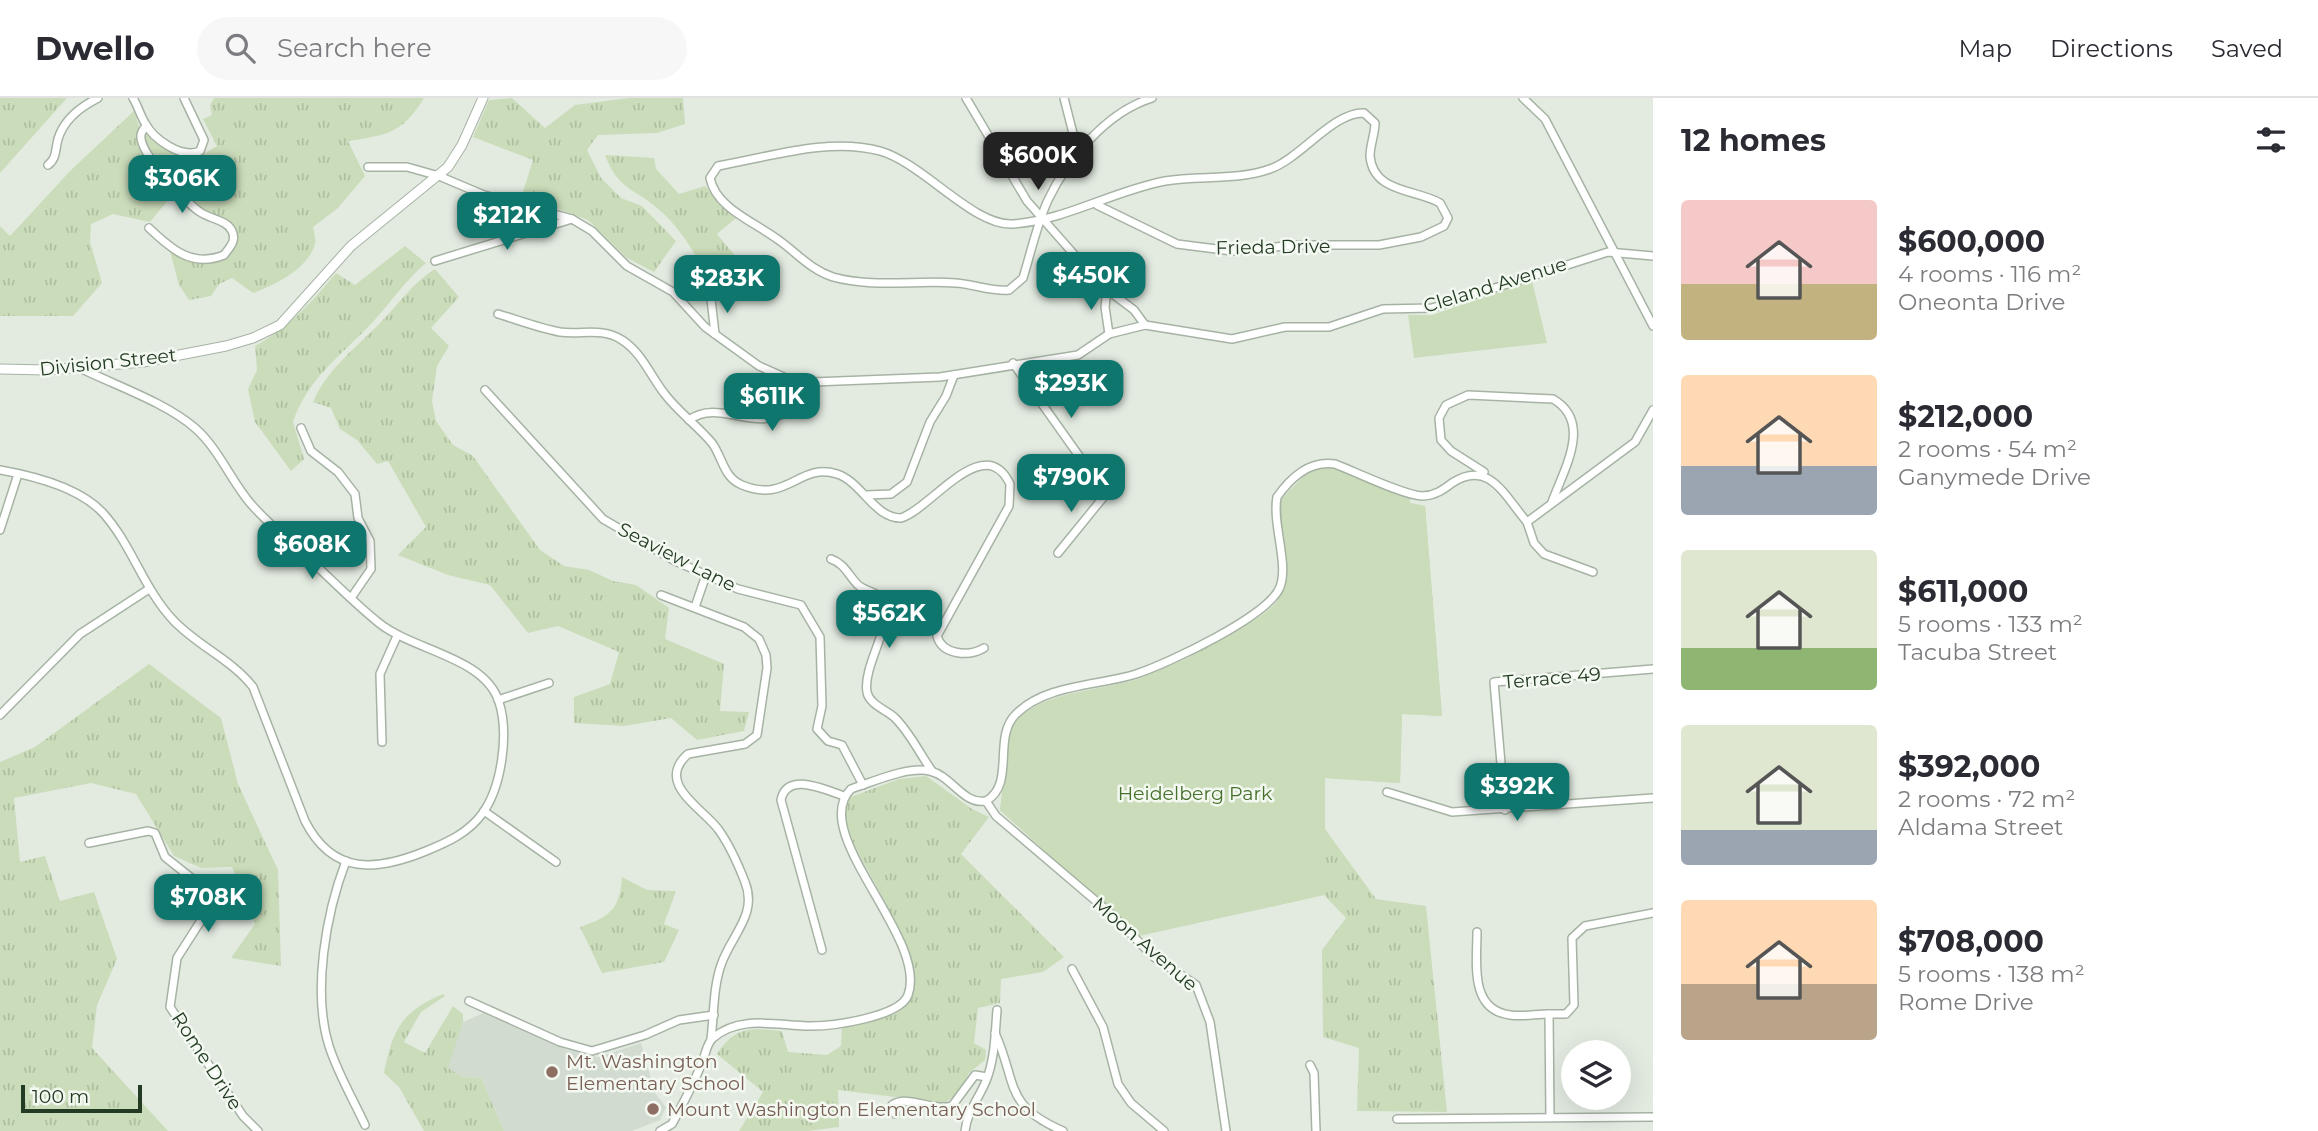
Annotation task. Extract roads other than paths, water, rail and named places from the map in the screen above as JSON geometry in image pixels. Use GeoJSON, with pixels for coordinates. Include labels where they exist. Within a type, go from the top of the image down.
{"type":"FeatureCollection","features":[{"type":"Feature","properties":{"kind":"street"},"geometry":{"type":"LineString","coordinates":[[48,165],[54,160],[58,138],[68,120],[82,106],[98,98]]}},
{"type":"Feature","properties":{"kind":"street"},"geometry":{"type":"LineString","coordinates":[[133,98],[146,126],[178,152],[191,156],[200,151],[204,140],[184,98]]}},
{"type":"Feature","properties":{"kind":"street","name":"Division Street"},"geometry":{"type":"LineString","coordinates":[[0,369],[26,371],[143,362],[226,346],[280,325],[351,246],[439,176],[462,145],[483,98]]}},
{"type":"Feature","properties":{"kind":"street"},"geometry":{"type":"LineString","coordinates":[[966,98],[1027,201],[1107,289],[1134,310],[1145,325]]}},
{"type":"Feature","properties":{"kind":"street"},"geometry":{"type":"LineString","coordinates":[[1064,98],[1078,153]]}},
{"type":"Feature","properties":{"kind":"street"},"geometry":{"type":"LineString","coordinates":[[1097,205],[1042,218],[1012,225],[990,220],[909,164],[865,148],[832,147],[718,166],[711,172],[710,182],[738,214],[779,240],[815,269],[843,280],[954,283],[1009,290],[1023,278],[1042,218],[1048,200],[1078,153],[1119,114],[1152,98]]}},
{"type":"Feature","properties":{"kind":"street"},"geometry":{"type":"LineString","coordinates":[[1523,98],[1545,119],[1653,326]]}},
{"type":"Feature","properties":{"kind":"street","name":"Frieda Drive"},"geometry":{"type":"LineString","coordinates":[[1364,113],[1375,123],[1371,160],[1378,175],[1394,187],[1433,199],[1447,215],[1447,222],[1436,230],[1379,245],[1296,244],[1232,251],[1177,244],[1097,205],[1128,191],[1168,181],[1267,170],[1292,158],[1340,121],[1364,113]]}},
{"type":"Feature","properties":{"kind":"street"},"geometry":{"type":"LineString","coordinates":[[146,126],[141,134],[142,141],[152,161],[194,207],[227,224],[233,233],[233,242],[223,255],[197,261],[170,247],[149,228]]}},
{"type":"Feature","properties":{"kind":"street","name":"Cleland Avenue"},"geometry":{"type":"LineString","coordinates":[[368,167],[373,169],[396,165],[439,176],[484,195],[572,219],[592,231],[626,266],[673,292],[715,335],[772,373],[813,382],[954,375],[1013,363],[1078,355],[1109,334],[1145,325],[1232,339],[1285,327],[1329,327],[1383,309],[1432,308],[1550,268],[1615,253],[1653,256]]}},
{"type":"Feature","properties":{"kind":"street"},"geometry":{"type":"LineString","coordinates":[[435,261],[572,219]]}},
{"type":"Feature","properties":{"kind":"street"},"geometry":{"type":"LineString","coordinates":[[1107,289],[1105,307],[1109,334]]}},
{"type":"Feature","properties":{"kind":"street"},"geometry":{"type":"LineString","coordinates":[[711,299],[715,335]]}},
{"type":"Feature","properties":{"kind":"street"},"geometry":{"type":"LineString","coordinates":[[498,314],[557,331],[594,331],[613,335],[639,356],[663,392],[712,443],[728,475],[742,485],[762,491],[778,491],[810,474],[830,472],[847,478],[888,516],[901,518],[976,466],[990,466],[1007,478],[1012,491],[1009,506],[937,636],[941,646],[950,652],[978,652],[984,648]]}},
{"type":"Feature","properties":{"kind":"street"},"geometry":{"type":"LineString","coordinates":[[1013,363],[1106,494],[1058,553]]}},
{"type":"Feature","properties":{"kind":"street"},"geometry":{"type":"LineString","coordinates":[[0,470],[77,494],[97,507],[111,523],[149,589],[175,622],[253,687],[310,831],[325,848],[346,861],[371,866],[396,863],[455,839],[484,811],[495,791],[501,765],[502,721],[498,700],[487,681],[469,666],[397,636],[351,598],[253,506],[197,429],[173,413],[77,367]]}},
{"type":"Feature","properties":{"kind":"street"},"geometry":{"type":"LineString","coordinates":[[867,495],[891,494],[907,482],[930,422],[954,375]]}},
{"type":"Feature","properties":{"kind":"street"},"geometry":{"type":"LineString","coordinates":[[689,420],[699,413],[730,414],[758,421],[779,417],[810,393],[813,382]]}},
{"type":"Feature","properties":{"kind":"street","name":"Seaview Lane"},"geometry":{"type":"LineString","coordinates":[[485,390],[603,519],[706,575],[762,597],[801,604],[820,637],[822,706],[817,729],[828,741],[842,745],[863,785]]}},
{"type":"Feature","properties":{"kind":"street"},"geometry":{"type":"LineString","coordinates":[[1552,503],[1575,433],[1572,416],[1553,399],[1468,395],[1446,405],[1439,418],[1441,440],[1451,451],[1473,464],[1492,481],[1527,522],[1534,543],[1544,554],[1593,572]]}},
{"type":"Feature","properties":{"kind":"street"},"geometry":{"type":"LineString","coordinates":[[1527,522],[1635,442],[1653,410]]}},
{"type":"Feature","properties":{"kind":"street"},"geometry":{"type":"LineString","coordinates":[[301,428],[311,451],[338,471],[352,488],[357,501],[358,518],[370,541],[372,569],[351,598]]}},
{"type":"Feature","properties":{"kind":"street"},"geometry":{"type":"LineString","coordinates":[[831,559],[847,569],[856,583],[881,598],[885,605],[887,619],[871,656],[867,690],[874,702],[896,718],[932,771],[974,801],[986,801],[1000,786],[1007,725],[1016,713],[1055,692],[1136,674],[1182,655],[1269,604],[1282,580],[1276,530],[1277,497],[1304,470],[1322,462],[1335,464],[1420,496],[1435,494],[1472,473],[1485,475],[1492,481]]}},
{"type":"Feature","properties":{"kind":"street"},"geometry":{"type":"LineString","coordinates":[[0,530],[18,474]]}},
{"type":"Feature","properties":{"kind":"street"},"geometry":{"type":"LineString","coordinates":[[695,607],[706,575]]}},
{"type":"Feature","properties":{"kind":"street"},"geometry":{"type":"LineString","coordinates":[[0,715],[80,634],[149,589]]}},
{"type":"Feature","properties":{"kind":"street"},"geometry":{"type":"LineString","coordinates":[[660,1131],[673,1128],[700,1068],[710,1039],[721,965],[747,917],[749,892],[719,830],[684,795],[675,776],[677,768],[688,754],[745,744],[757,735],[766,655],[752,631],[661,595]]}},
{"type":"Feature","properties":{"kind":"street"},"geometry":{"type":"LineString","coordinates":[[382,743],[380,674],[397,636]]}},
{"type":"Feature","properties":{"kind":"street","name":"Terrace 49"},"geometry":{"type":"LineString","coordinates":[[1505,810],[1494,682],[1653,669]]}},
{"type":"Feature","properties":{"kind":"street"},"geometry":{"type":"LineString","coordinates":[[498,700],[549,683]]}},
{"type":"Feature","properties":{"kind":"street"},"geometry":{"type":"LineString","coordinates":[[710,1039],[746,1024],[813,1026],[851,1021],[893,1011],[905,1002],[909,990],[909,974],[900,942],[844,834],[841,819],[844,796],[851,789],[918,771],[932,771]]}},
{"type":"Feature","properties":{"kind":"street"},"geometry":{"type":"LineString","coordinates":[[822,950],[781,800],[783,791],[791,784],[844,796]]}},
{"type":"Feature","properties":{"kind":"street"},"geometry":{"type":"LineString","coordinates":[[1387,792],[1452,812],[1653,798]]}},
{"type":"Feature","properties":{"kind":"street","name":"Moon Avenue"},"geometry":{"type":"LineString","coordinates":[[986,801],[996,816],[1110,913],[1154,957],[1196,985],[1210,1022],[1226,1131]]}},
{"type":"Feature","properties":{"kind":"street"},"geometry":{"type":"LineString","coordinates":[[484,811],[556,862]]}},
{"type":"Feature","properties":{"kind":"street","name":"Rome Drive"},"geometry":{"type":"LineString","coordinates":[[89,843],[148,831],[155,833],[165,857],[204,888],[209,908],[177,958],[170,1007],[243,1116],[258,1131]]}},
{"type":"Feature","properties":{"kind":"street"},"geometry":{"type":"LineString","coordinates":[[346,861],[330,909],[323,1013],[336,1066],[365,1125]]}},
{"type":"Feature","properties":{"kind":"street"},"geometry":{"type":"LineString","coordinates":[[1477,932],[1477,983],[1487,1004],[1508,1015],[1566,1014],[1573,1009],[1571,945],[1576,933],[1588,926],[1653,913]]}},
{"type":"Feature","properties":{"kind":"street"},"geometry":{"type":"LineString","coordinates":[[1072,969],[1103,1027],[1118,1084],[1131,1103],[1164,1131]]}},
{"type":"Feature","properties":{"kind":"street"},"geometry":{"type":"LineString","coordinates":[[469,1001],[560,1042],[592,1051],[645,1035],[679,1020],[714,1015]]}},
{"type":"Feature","properties":{"kind":"street"},"geometry":{"type":"LineString","coordinates":[[965,1131],[969,1112],[987,1077],[997,1010]]}},
{"type":"Feature","properties":{"kind":"street"},"geometry":{"type":"LineString","coordinates":[[1549,1014],[1550,1117]]}},
{"type":"Feature","properties":{"kind":"street"},"geometry":{"type":"LineString","coordinates":[[995,1033],[1020,1103],[1040,1121],[1063,1131]]}},
{"type":"Feature","properties":{"kind":"street"},"geometry":{"type":"LineString","coordinates":[[1310,1065],[1314,1073],[1316,1131]]}},
{"type":"Feature","properties":{"kind":"street"},"geometry":{"type":"LineString","coordinates":[[895,1114],[892,1105],[900,1101],[938,1108],[952,1106],[975,1074],[987,1077]]}},
{"type":"Feature","properties":{"kind":"street"},"geometry":{"type":"LineString","coordinates":[[1397,1119],[1653,1117]]}},
{"type":"Feature","properties":{"kind":"place","name":"Mt. Washington Elementary School"},"geometry":{"type":"Point","coordinates":[552,1072]}},
{"type":"Feature","properties":{"kind":"place","name":"Mount Washington Elementary School"},"geometry":{"type":"Point","coordinates":[653,1109]}},
{"type":"Feature","properties":{"kind":"park label","name":"Heidelberg Park"},"geometry":{"type":"Point","coordinates":[1195,793]}}]}
